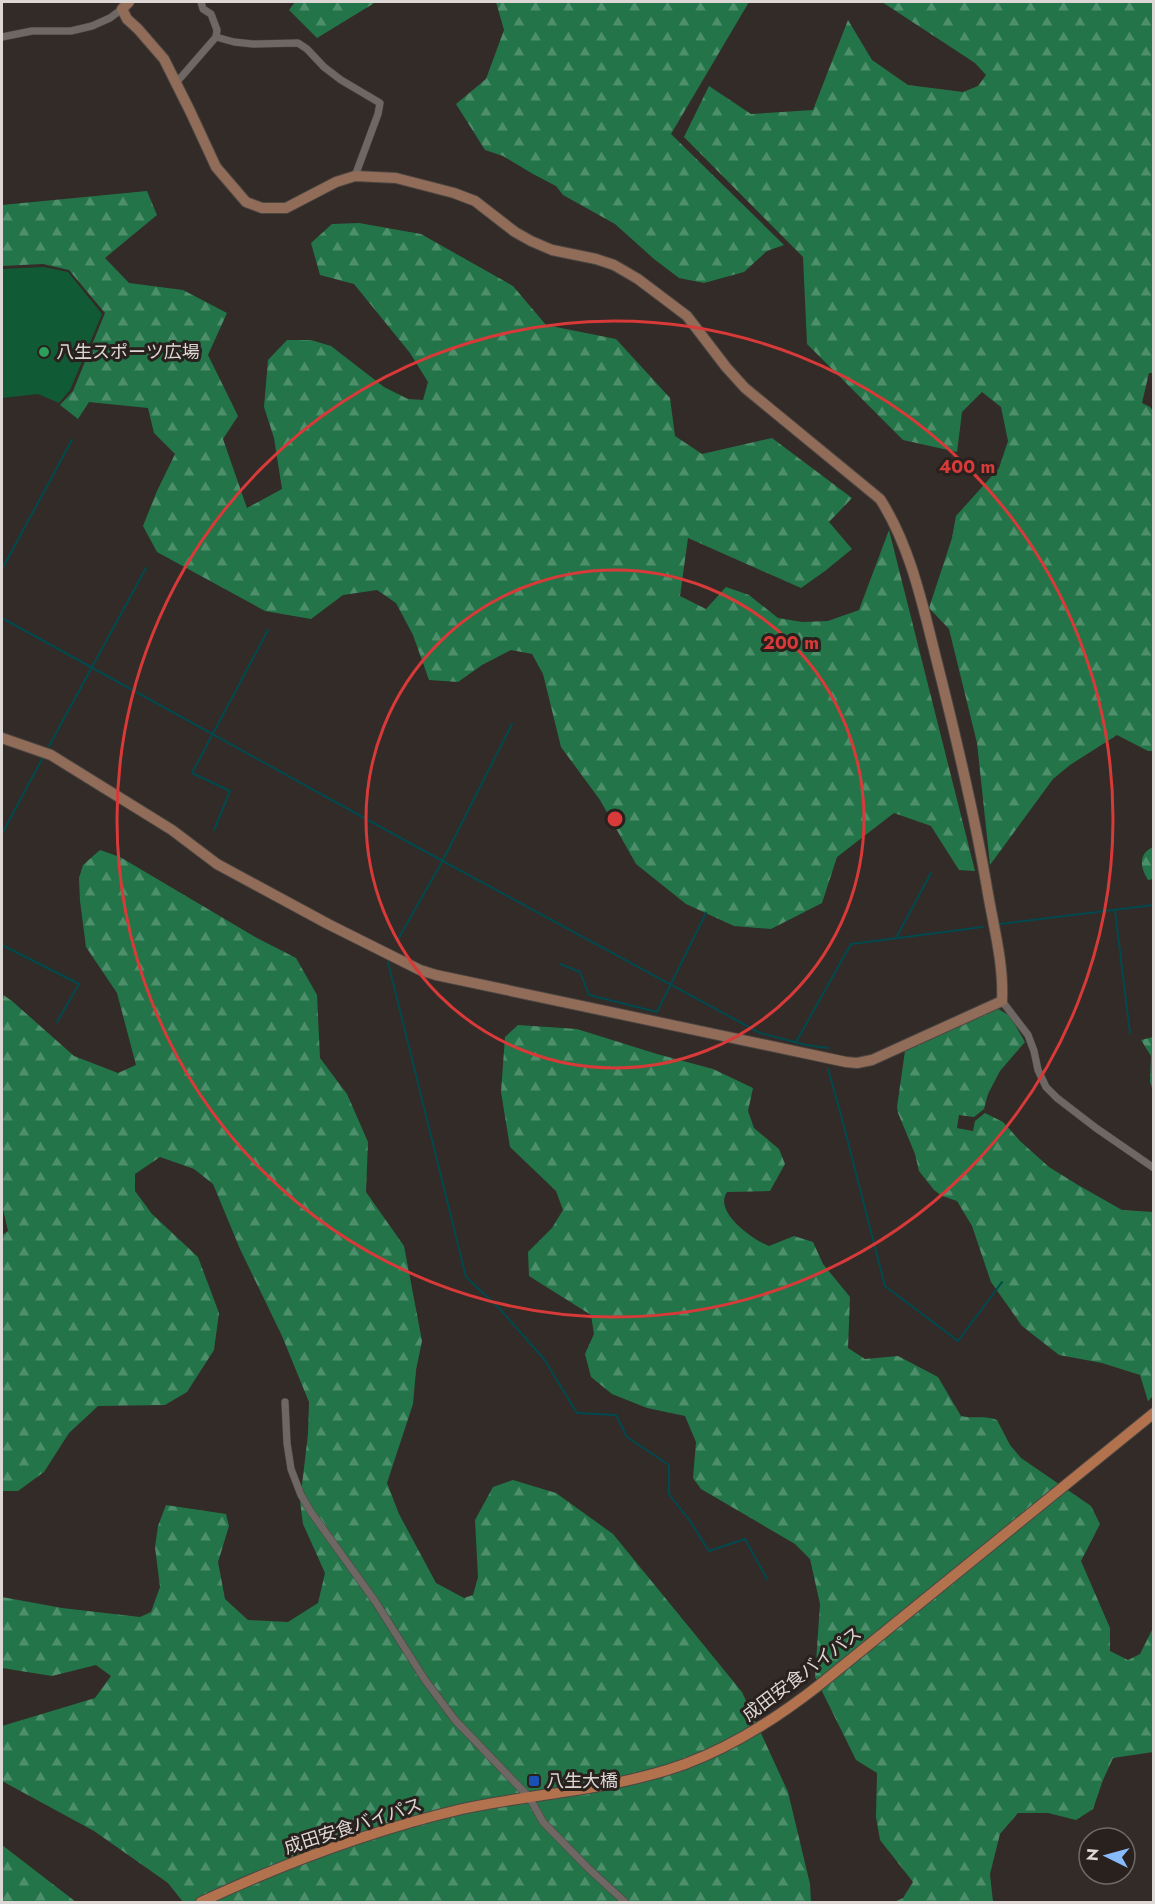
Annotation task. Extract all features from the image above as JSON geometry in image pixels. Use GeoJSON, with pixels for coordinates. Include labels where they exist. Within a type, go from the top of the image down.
{"type":"FeatureCollection","features":[{"type":"Feature","properties":{"kind":"main road","name":"成田安食バイパス"},"geometry":{"type":"LineString","coordinates":[[203,1902],[248,1880],[378,1832],[464,1809],[598,1786],[651,1774],[686,1764],[735,1742],[770,1721],[841,1667],[1154,1413]]}},
{"type":"Feature","properties":{"kind":"street"},"geometry":{"type":"LineString","coordinates":[[176,83],[216,37],[217,30],[211,14],[203,9],[201,2]]}},
{"type":"Feature","properties":{"kind":"street"},"geometry":{"type":"LineString","coordinates":[[2,37],[32,31],[71,31],[92,26],[110,18],[125,5]]}},
{"type":"Feature","properties":{"kind":"street"},"geometry":{"type":"LineString","coordinates":[[125,5],[127,19],[164,59],[216,167],[246,202],[262,208],[286,208],[336,182],[355,176],[396,178],[454,193],[475,201],[515,232],[552,250],[596,259],[614,266],[638,279],[687,316],[745,388],[880,499],[894,523],[906,552],[948,708],[982,857],[1000,960],[1002,1000],[1028,1035],[1038,1070],[1046,1087],[1096,1128],[1154,1168]]}},
{"type":"Feature","properties":{"kind":"street"},"geometry":{"type":"LineString","coordinates":[[216,37],[253,44],[298,43],[332,74],[380,103],[355,176]]}},
{"type":"Feature","properties":{"kind":"street"},"geometry":{"type":"LineString","coordinates":[[2,738],[51,755],[172,830],[217,864],[328,924],[420,970],[436,975],[846,1062],[872,1060],[1002,1000]]}},
{"type":"Feature","properties":{"kind":"street"},"geometry":{"type":"LineString","coordinates":[[285,1402],[291,1469],[301,1495],[375,1601],[425,1680],[455,1720],[529,1797],[543,1822],[625,1902]]}},
{"type":"Feature","properties":{"kind":"green space"},"geometry":{"type":"Polygon","coordinates":[[[295,2],[376,2],[317,38],[289,10],[295,2]]]}},
{"type":"Feature","properties":{"kind":"green space"},"geometry":{"type":"Polygon","coordinates":[[[496,2],[749,2],[671,134],[784,245],[767,251],[744,272],[704,283],[679,278],[615,224],[563,195],[556,186],[503,156],[485,150],[456,104],[486,79],[504,30],[496,2]]]}},
{"type":"Feature","properties":{"kind":"green space"},"geometry":{"type":"Polygon","coordinates":[[[882,2],[1153,2],[1154,373],[1149,373],[1142,403],[1154,412],[1153,751],[1148,751],[1117,735],[1070,765],[1053,779],[990,865],[977,743],[949,629],[929,608],[952,538],[956,516],[999,468],[1008,441],[1001,407],[982,392],[962,412],[957,452],[903,440],[807,344],[803,257],[684,137],[709,86],[751,114],[813,110],[848,20],[872,60],[908,85],[963,92],[978,86],[986,75],[975,63],[882,2]]]}},
{"type":"Feature","properties":{"kind":"green space"},"geometry":{"type":"Polygon","coordinates":[[[147,191],[157,215],[105,258],[129,283],[183,290],[227,313],[208,355],[238,416],[223,439],[247,508],[282,489],[274,438],[264,407],[268,360],[287,340],[311,340],[331,346],[384,387],[408,399],[423,400],[428,382],[410,353],[354,284],[320,275],[311,243],[332,224],[359,223],[421,234],[513,286],[546,325],[616,339],[670,398],[675,436],[702,454],[772,438],[852,498],[829,522],[852,549],[801,588],[688,538],[680,596],[706,609],[726,587],[749,595],[778,618],[802,622],[828,621],[859,610],[889,530],[975,871],[959,870],[931,826],[894,813],[837,857],[822,903],[771,929],[734,926],[686,904],[636,864],[600,800],[561,747],[543,674],[532,654],[511,650],[482,665],[458,682],[429,680],[413,635],[396,603],[377,590],[343,595],[311,619],[265,611],[157,552],[143,526],[175,454],[154,433],[148,408],[89,402],[78,419],[60,405],[73,391],[105,313],[69,270],[43,264],[2,266],[2,205],[147,191]]]}},
{"type":"Feature","properties":{"kind":"green space","name":"八生スポーツ広場"},"geometry":{"type":"Polygon","coordinates":[[[44,267],[68,272],[102,314],[70,390],[59,403],[38,394],[2,398],[2,269],[44,267]]]}},
{"type":"Feature","properties":{"kind":"green space"},"geometry":{"type":"Polygon","coordinates":[[[1153,847],[1153,879],[1148,880],[1142,861],[1145,853],[1153,847]]]}},
{"type":"Feature","properties":{"kind":"green space"},"geometry":{"type":"Polygon","coordinates":[[[100,850],[120,857],[257,938],[296,958],[317,995],[320,1058],[347,1094],[368,1142],[366,1192],[404,1246],[422,1341],[416,1370],[413,1404],[387,1483],[399,1514],[436,1583],[464,1598],[473,1595],[478,1577],[475,1520],[493,1487],[513,1480],[556,1493],[613,1534],[742,1692],[788,1792],[810,1884],[811,1902],[183,1902],[168,1883],[94,1831],[2,1781],[2,1726],[95,1698],[111,1676],[96,1665],[52,1676],[2,1668],[2,1597],[62,1608],[140,1617],[151,1612],[160,1587],[155,1547],[158,1526],[166,1505],[226,1514],[229,1526],[218,1562],[225,1599],[248,1620],[288,1622],[318,1603],[325,1573],[303,1524],[300,1502],[308,1434],[309,1402],[282,1336],[240,1249],[213,1184],[194,1169],[160,1157],[135,1174],[135,1191],[152,1214],[198,1257],[219,1313],[214,1350],[187,1392],[165,1405],[98,1406],[69,1433],[44,1472],[18,1491],[2,1491],[2,1235],[8,1231],[2,1205],[2,994],[74,1056],[118,1073],[136,1065],[117,993],[86,947],[79,878],[83,865],[100,850]]]}},
{"type":"Feature","properties":{"kind":"green space"},"geometry":{"type":"Polygon","coordinates":[[[995,1007],[1010,1016],[1025,1042],[1000,1071],[988,1094],[984,1109],[974,1117],[959,1115],[957,1128],[973,1131],[975,1121],[985,1113],[1003,1122],[1049,1167],[1078,1185],[1122,1210],[1153,1212],[1153,1396],[1148,1401],[1140,1375],[1102,1363],[1059,1355],[1022,1326],[991,1282],[972,1226],[957,1201],[942,1196],[934,1190],[919,1171],[897,1107],[905,1051],[995,1007]]]}},
{"type":"Feature","properties":{"kind":"green space"},"geometry":{"type":"Polygon","coordinates":[[[518,1025],[577,1029],[713,1069],[753,1088],[748,1111],[754,1128],[779,1149],[785,1164],[770,1191],[727,1192],[724,1200],[725,1208],[730,1216],[745,1232],[769,1246],[794,1236],[813,1242],[823,1264],[850,1297],[848,1348],[865,1359],[898,1356],[938,1377],[961,1416],[997,1420],[1010,1445],[1021,1458],[1091,1506],[1100,1524],[1081,1561],[1110,1628],[1110,1651],[1128,1660],[1140,1654],[1153,1628],[1153,1752],[1113,1758],[1093,1809],[1076,1820],[1048,1813],[1018,1813],[1000,1834],[990,1874],[993,1902],[894,1902],[903,1898],[913,1882],[880,1840],[876,1817],[877,1773],[856,1760],[815,1677],[820,1604],[810,1559],[795,1544],[701,1489],[693,1478],[696,1442],[685,1416],[647,1408],[612,1394],[591,1377],[585,1354],[594,1334],[591,1315],[529,1276],[528,1252],[552,1228],[563,1210],[556,1191],[510,1147],[501,1092],[505,1037],[518,1025]]]}},
{"type":"Feature","properties":{"kind":"green space"},"geometry":{"type":"Polygon","coordinates":[[[1154,1037],[1153,1091],[1150,1082],[1151,1056],[1141,1040],[1154,1037]]]}},
{"type":"Feature","properties":{"kind":"green space"},"geometry":{"type":"Polygon","coordinates":[[[2,1845],[76,1902],[2,1902],[2,1845]]]}},
{"type":"Feature","properties":{"kind":"waterway"},"geometry":{"type":"LineString","coordinates":[[2,569],[72,440]]}},
{"type":"Feature","properties":{"kind":"waterway"},"geometry":{"type":"LineString","coordinates":[[49,746],[146,568]]}},
{"type":"Feature","properties":{"kind":"waterway"},"geometry":{"type":"LineString","coordinates":[[2,618],[760,1033],[806,1045],[828,1048]]}},
{"type":"Feature","properties":{"kind":"waterway"},"geometry":{"type":"LineString","coordinates":[[214,830],[230,791],[192,773],[268,630]]}},
{"type":"Feature","properties":{"kind":"waterway"},"geometry":{"type":"LineString","coordinates":[[397,941],[443,860],[512,724]]}},
{"type":"Feature","properties":{"kind":"waterway"},"geometry":{"type":"LineString","coordinates":[[2,834],[42,759]]}},
{"type":"Feature","properties":{"kind":"waterway"},"geometry":{"type":"LineString","coordinates":[[897,936],[931,873]]}},
{"type":"Feature","properties":{"kind":"waterway"},"geometry":{"type":"LineString","coordinates":[[1000,924],[1154,905]]}},
{"type":"Feature","properties":{"kind":"waterway"},"geometry":{"type":"LineString","coordinates":[[1115,911],[1130,1033]]}},
{"type":"Feature","properties":{"kind":"waterway"},"geometry":{"type":"LineString","coordinates":[[560,964],[580,972],[589,995],[657,1012],[706,913]]}},
{"type":"Feature","properties":{"kind":"waterway"},"geometry":{"type":"LineString","coordinates":[[796,1042],[851,944],[983,927]]}},
{"type":"Feature","properties":{"kind":"waterway"},"geometry":{"type":"LineString","coordinates":[[2,945],[79,984],[57,1022]]}},
{"type":"Feature","properties":{"kind":"waterway"},"geometry":{"type":"LineString","coordinates":[[388,962],[466,1277],[498,1307],[544,1359],[577,1413],[616,1415],[627,1437],[669,1465],[669,1494],[709,1551],[745,1539],[767,1579]]}},
{"type":"Feature","properties":{"kind":"waterway"},"geometry":{"type":"LineString","coordinates":[[828,1069],[885,1286],[958,1341],[1002,1282]]}},
{"type":"Feature","properties":{"kind":"place","name":"八生スポーツ広場"},"geometry":{"type":"Point","coordinates":[44,352]}},
{"type":"Feature","properties":{"kind":"place","name":"八生大橋"},"geometry":{"type":"Point","coordinates":[534,1781]}}]}
